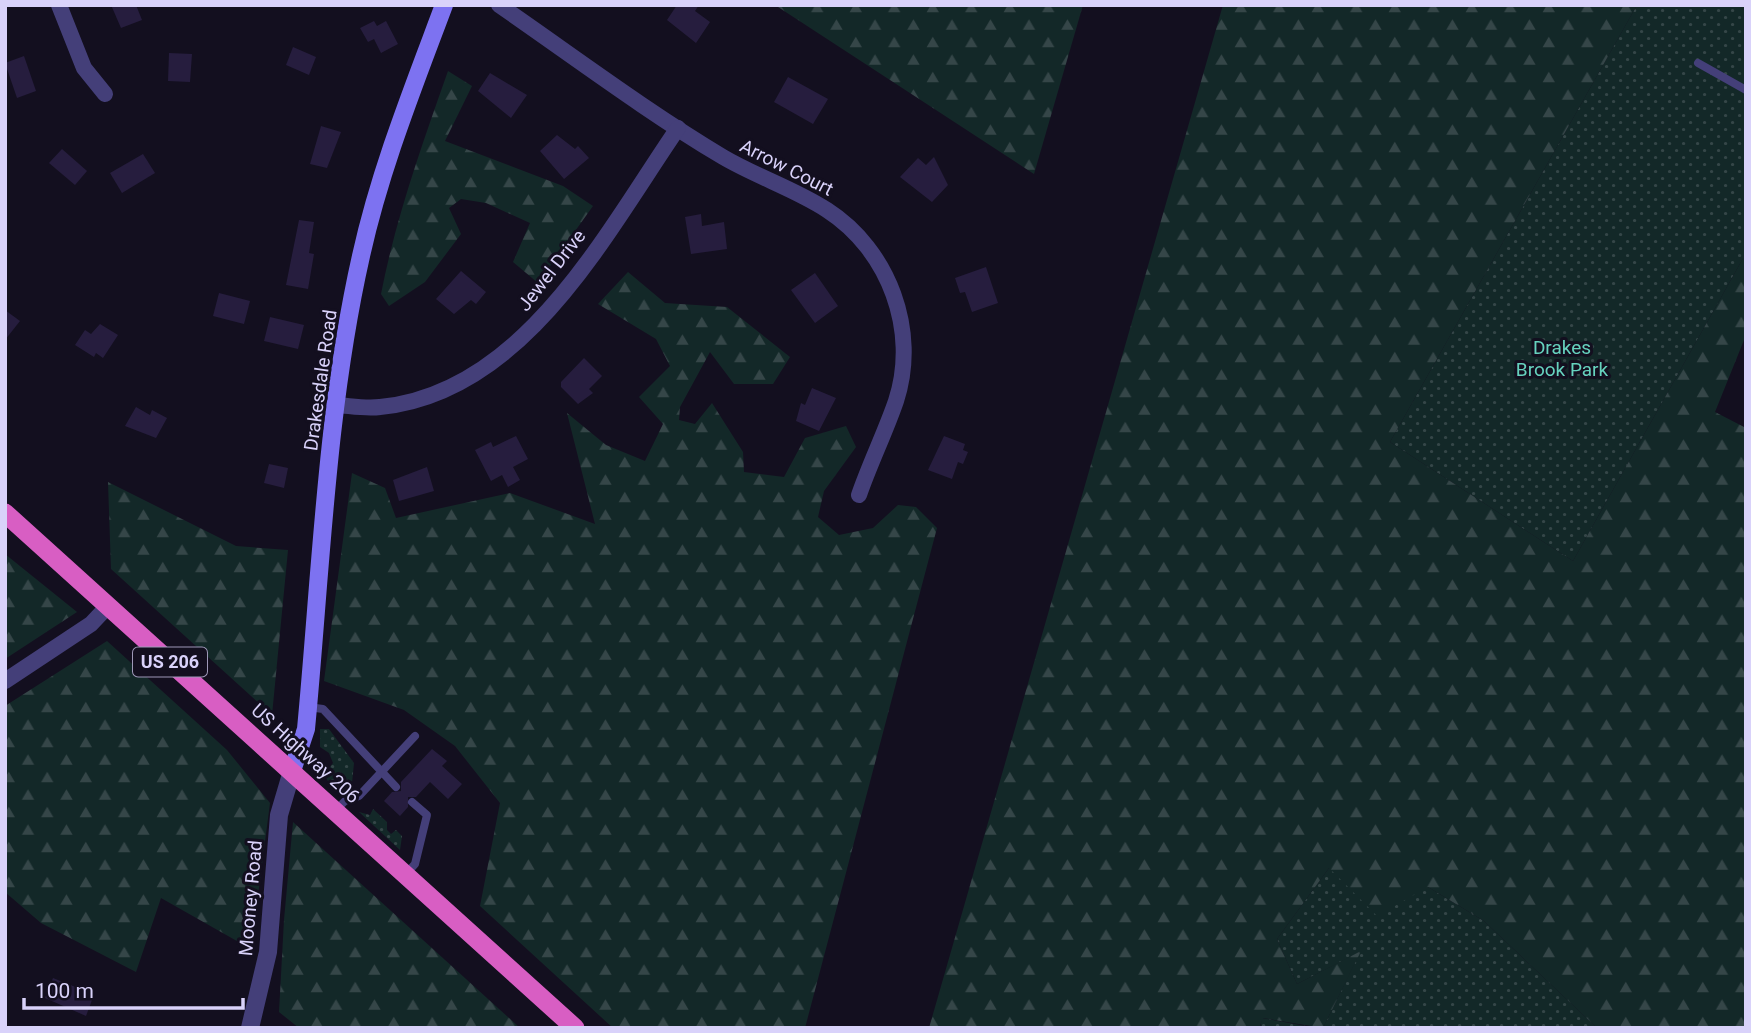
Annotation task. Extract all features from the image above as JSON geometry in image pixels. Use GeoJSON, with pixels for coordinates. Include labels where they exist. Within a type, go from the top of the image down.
{"type":"FeatureCollection","features":[{"type":"Feature","properties":{"kind":"highway","name":"US Highway 206"},"geometry":{"type":"LineString","coordinates":[[5,513],[575,1028]]}},
{"type":"Feature","properties":{"kind":"main road","name":"Drakesdale Road"},"geometry":{"type":"LineString","coordinates":[[292,771],[304,736],[308,707],[337,405],[356,277],[374,203],[444,5]]}},
{"type":"Feature","properties":{"kind":"street"},"geometry":{"type":"LineString","coordinates":[[59,5],[84,68],[105,94]]}},
{"type":"Feature","properties":{"kind":"street","name":"Arrow Court"},"geometry":{"type":"LineString","coordinates":[[499,5],[734,164],[830,211],[866,244],[889,282],[901,322],[902,372],[896,400],[859,495]]}},
{"type":"Feature","properties":{"kind":"street","name":"Jewel Drive"},"geometry":{"type":"LineString","coordinates":[[337,405],[380,407],[432,393],[482,368],[522,339],[564,294],[678,128]]}},
{"type":"Feature","properties":{"kind":"street"},"geometry":{"type":"LineString","coordinates":[[5,681],[91,624],[108,606]]}},
{"type":"Feature","properties":{"kind":"street","name":"Mooney Road"},"geometry":{"type":"LineString","coordinates":[[250,1028],[264,978],[279,816],[292,771]]}},
{"type":"Feature","properties":{"kind":"lane"},"geometry":{"type":"LineString","coordinates":[[1698,63],[1746,90]]}},
{"type":"Feature","properties":{"kind":"lane"},"geometry":{"type":"LineString","coordinates":[[308,707],[323,709],[396,788]]}},
{"type":"Feature","properties":{"kind":"lane"},"geometry":{"type":"LineString","coordinates":[[335,811],[345,801],[359,796],[415,736]]}},
{"type":"Feature","properties":{"kind":"lane"},"geometry":{"type":"LineString","coordinates":[[406,874],[415,864],[427,815],[412,802]]}},
{"type":"Feature","properties":{"kind":"green space"},"geometry":{"type":"Polygon","coordinates":[[[775,5],[1083,5],[1034,174],[775,5]]]}},
{"type":"Feature","properties":{"kind":"green space"},"geometry":{"type":"Polygon","coordinates":[[[1223,5],[1637,5],[1390,442],[1573,561],[1746,253],[1746,335],[1715,412],[1746,428],[1746,1028],[1597,1028],[1484,921],[1428,887],[1377,916],[1329,868],[1277,939],[1297,984],[1361,951],[1323,1028],[1263,1018],[1259,1028],[929,1028],[1223,5]]]}},
{"type":"Feature","properties":{"kind":"green space","name":"Drakes Brook Park"},"geometry":{"type":"Polygon","coordinates":[[[1637,5],[1746,5],[1746,253],[1573,561],[1390,442],[1637,5]]]}},
{"type":"Feature","properties":{"kind":"green space"},"geometry":{"type":"Polygon","coordinates":[[[448,71],[472,86],[445,141],[563,186],[593,206],[538,283],[513,262],[530,223],[486,203],[461,199],[449,208],[461,234],[425,282],[389,306],[381,294],[394,237],[410,181],[448,71]]]}},
{"type":"Feature","properties":{"kind":"green space"},"geometry":{"type":"Polygon","coordinates":[[[628,272],[665,303],[727,307],[790,357],[773,384],[734,384],[710,352],[680,407],[679,420],[695,424],[712,403],[743,452],[744,472],[784,477],[805,438],[846,426],[856,447],[824,491],[818,517],[839,535],[873,528],[898,505],[916,507],[937,528],[805,1028],[613,1028],[480,906],[500,803],[455,746],[404,710],[324,681],[352,473],[385,488],[396,518],[510,493],[595,524],[567,413],[606,445],[645,461],[663,424],[639,397],[670,366],[656,339],[598,304],[628,272]]]}},
{"type":"Feature","properties":{"kind":"green space"},"geometry":{"type":"Polygon","coordinates":[[[108,482],[236,546],[288,550],[272,715],[111,569],[108,482]]]}},
{"type":"Feature","properties":{"kind":"green space"},"geometry":{"type":"Polygon","coordinates":[[[5,554],[77,612],[5,659],[5,554]]]}},
{"type":"Feature","properties":{"kind":"green space"},"geometry":{"type":"Polygon","coordinates":[[[107,641],[227,750],[270,803],[251,949],[161,898],[136,972],[41,923],[5,892],[5,706],[107,641]]]}},
{"type":"Feature","properties":{"kind":"green space"},"geometry":{"type":"Polygon","coordinates":[[[320,729],[329,729],[354,763],[352,783],[347,789],[333,789],[321,770],[329,768],[333,763],[329,753],[320,747],[320,729]]]}},
{"type":"Feature","properties":{"kind":"green space"},"geometry":{"type":"Polygon","coordinates":[[[373,809],[387,822],[387,830],[391,834],[396,830],[402,836],[400,850],[359,812],[370,815],[373,809]]]}},
{"type":"Feature","properties":{"kind":"green space"},"geometry":{"type":"Polygon","coordinates":[[[293,822],[520,1028],[299,1028],[279,1012],[293,822]]]}},
{"type":"Feature","properties":{"kind":"green space"},"geometry":{"type":"Polygon","coordinates":[[[1329,868],[1428,887],[1484,921],[1597,1028],[1323,1028],[1360,952],[1297,984],[1277,939],[1329,868]]]}},
{"type":"Feature","properties":{"kind":"green space"},"geometry":{"type":"Polygon","coordinates":[[[1262,1018],[1317,1028],[1260,1028],[1262,1018]]]}},
{"type":"Feature","properties":{"kind":"building"},"geometry":{"type":"Polygon","coordinates":[[[111,5],[136,5],[142,20],[121,28],[111,5]]]}},
{"type":"Feature","properties":{"kind":"building"},"geometry":{"type":"Polygon","coordinates":[[[677,5],[699,5],[695,11],[710,22],[696,43],[667,20],[677,5]]]}},
{"type":"Feature","properties":{"kind":"building"},"geometry":{"type":"Polygon","coordinates":[[[374,21],[377,26],[386,21],[398,44],[381,53],[374,39],[368,42],[360,28],[374,21]]]}},
{"type":"Feature","properties":{"kind":"building"},"geometry":{"type":"Polygon","coordinates":[[[293,47],[316,57],[309,75],[286,65],[293,47]]]}},
{"type":"Feature","properties":{"kind":"building"},"geometry":{"type":"Polygon","coordinates":[[[169,53],[192,54],[190,82],[168,81],[169,53]]]}},
{"type":"Feature","properties":{"kind":"building"},"geometry":{"type":"Polygon","coordinates":[[[24,56],[36,91],[17,98],[5,63],[24,56]]]}},
{"type":"Feature","properties":{"kind":"building"},"geometry":{"type":"Polygon","coordinates":[[[490,73],[527,95],[511,118],[478,91],[490,73]]]}},
{"type":"Feature","properties":{"kind":"building"},"geometry":{"type":"Polygon","coordinates":[[[788,77],[828,99],[813,124],[774,102],[788,77]]]}},
{"type":"Feature","properties":{"kind":"building"},"geometry":{"type":"Polygon","coordinates":[[[321,126],[341,132],[327,168],[310,164],[321,126]]]}},
{"type":"Feature","properties":{"kind":"building"},"geometry":{"type":"Polygon","coordinates":[[[557,135],[575,149],[578,146],[589,158],[564,179],[540,151],[557,135]]]}},
{"type":"Feature","properties":{"kind":"building"},"geometry":{"type":"Polygon","coordinates":[[[62,149],[87,171],[75,185],[49,163],[62,149]]]}},
{"type":"Feature","properties":{"kind":"building"},"geometry":{"type":"Polygon","coordinates":[[[143,154],[155,173],[122,193],[110,173],[143,154]]]}},
{"type":"Feature","properties":{"kind":"building"},"geometry":{"type":"Polygon","coordinates":[[[934,157],[948,185],[932,202],[900,177],[918,158],[926,165],[934,157]]]}},
{"type":"Feature","properties":{"kind":"building"},"geometry":{"type":"Polygon","coordinates":[[[701,214],[702,226],[724,222],[727,249],[691,254],[685,217],[701,214]]]}},
{"type":"Feature","properties":{"kind":"building"},"geometry":{"type":"Polygon","coordinates":[[[299,220],[314,222],[309,253],[314,254],[308,289],[286,285],[299,220]]]}},
{"type":"Feature","properties":{"kind":"building"},"geometry":{"type":"Polygon","coordinates":[[[986,267],[998,303],[972,312],[965,292],[960,293],[955,278],[986,267]]]}},
{"type":"Feature","properties":{"kind":"building"},"geometry":{"type":"Polygon","coordinates":[[[461,271],[486,292],[476,304],[471,300],[454,314],[436,299],[461,271]]]}},
{"type":"Feature","properties":{"kind":"building"},"geometry":{"type":"Polygon","coordinates":[[[815,273],[838,306],[815,323],[791,290],[815,273]]]}},
{"type":"Feature","properties":{"kind":"building"},"geometry":{"type":"Polygon","coordinates":[[[219,293],[250,301],[244,324],[213,316],[219,293]]]}},
{"type":"Feature","properties":{"kind":"building"},"geometry":{"type":"Polygon","coordinates":[[[5,310],[20,321],[5,340],[5,310]]]}},
{"type":"Feature","properties":{"kind":"building"},"geometry":{"type":"Polygon","coordinates":[[[270,317],[304,325],[298,349],[264,341],[270,317]]]}},
{"type":"Feature","properties":{"kind":"building"},"geometry":{"type":"Polygon","coordinates":[[[100,324],[118,335],[103,358],[96,353],[94,357],[75,345],[85,330],[91,334],[100,324]]]}},
{"type":"Feature","properties":{"kind":"building"},"geometry":{"type":"Polygon","coordinates":[[[584,358],[602,376],[589,389],[593,393],[578,404],[561,387],[561,382],[584,358]]]}},
{"type":"Feature","properties":{"kind":"building"},"geometry":{"type":"Polygon","coordinates":[[[812,388],[836,398],[819,431],[796,421],[801,403],[805,405],[812,388]]]}},
{"type":"Feature","properties":{"kind":"building"},"geometry":{"type":"Polygon","coordinates":[[[136,407],[150,415],[152,410],[167,418],[156,438],[125,426],[136,407]]]}},
{"type":"Feature","properties":{"kind":"building"},"geometry":{"type":"Polygon","coordinates":[[[516,436],[528,459],[513,467],[520,480],[508,487],[502,475],[491,481],[475,450],[491,442],[493,447],[516,436]]]}},
{"type":"Feature","properties":{"kind":"building"},"geometry":{"type":"Polygon","coordinates":[[[944,436],[965,444],[963,450],[968,452],[963,464],[958,462],[952,479],[928,470],[944,436]]]}},
{"type":"Feature","properties":{"kind":"building"},"geometry":{"type":"Polygon","coordinates":[[[269,464],[288,468],[284,488],[264,483],[269,464]]]}},
{"type":"Feature","properties":{"kind":"building"},"geometry":{"type":"Polygon","coordinates":[[[427,467],[434,491],[399,501],[393,480],[427,467]]]}},
{"type":"Feature","properties":{"kind":"building"},"geometry":{"type":"Polygon","coordinates":[[[432,749],[447,761],[442,766],[462,784],[448,799],[430,782],[416,797],[408,797],[408,807],[400,816],[384,801],[392,792],[401,791],[401,782],[432,749]]]}},
{"type":"Feature","properties":{"kind":"building"},"geometry":{"type":"Polygon","coordinates":[[[53,978],[83,990],[81,996],[92,1000],[86,1016],[45,998],[53,978]]]}}]}
